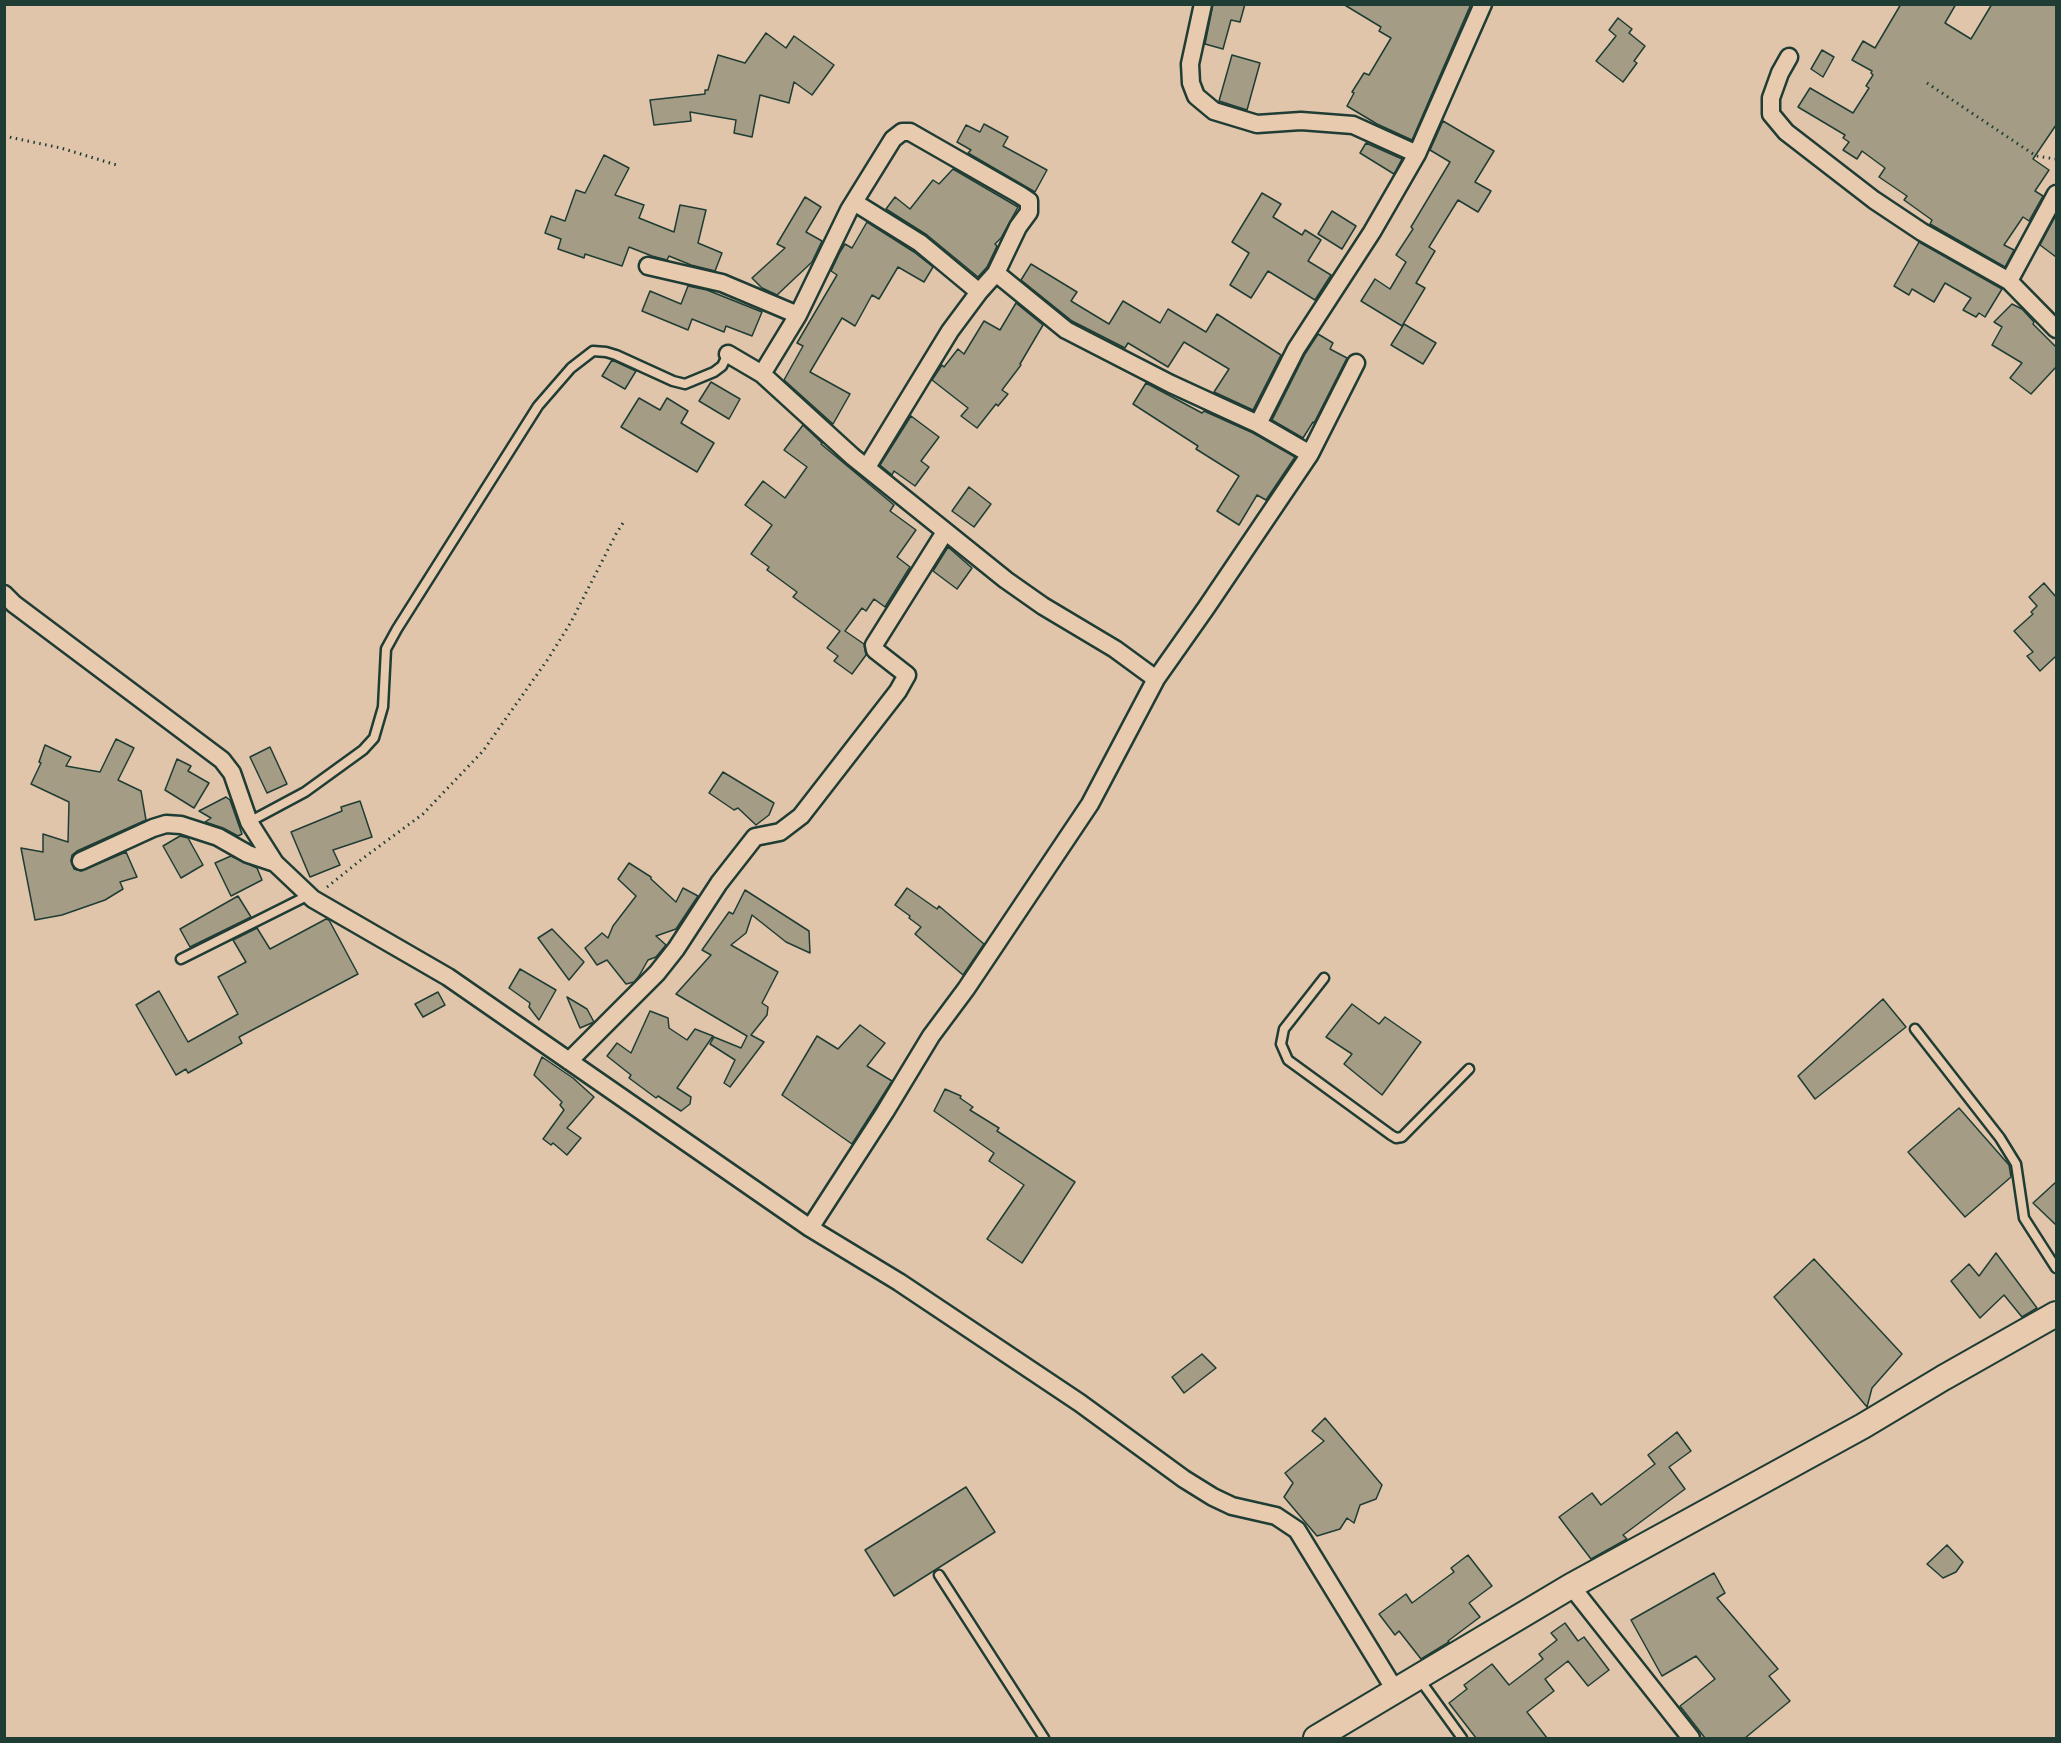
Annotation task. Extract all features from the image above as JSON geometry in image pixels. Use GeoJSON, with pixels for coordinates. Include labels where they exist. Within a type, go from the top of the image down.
{"type":"FeatureCollection","features":[{"type":"Feature","properties":{"kind":"main road"},"geometry":{"type":"LineString","coordinates":[[1316,1738],[1570,1586],[1863,1426],[2056,1314]]}},
{"type":"Feature","properties":{"kind":"street"},"geometry":{"type":"LineString","coordinates":[[1203,4],[1190,64],[1191,83],[1196,96],[1214,111],[1257,124],[1301,121],[1353,124],[1418,154]]}},
{"type":"Feature","properties":{"kind":"street"},"geometry":{"type":"LineString","coordinates":[[1258,424],[1296,349],[1372,232],[1418,154],[1483,4]]}},
{"type":"Feature","properties":{"kind":"street"},"geometry":{"type":"LineString","coordinates":[[1789,57],[1780,73],[1772,98],[1771,114],[1786,132],[1883,206],[1922,232],[2009,281],[2056,329]]}},
{"type":"Feature","properties":{"kind":"street"},"geometry":{"type":"LineString","coordinates":[[762,374],[798,315],[854,202],[893,139],[902,132],[910,132],[1029,201],[1029,212],[1018,227],[996,273],[950,332],[867,467]]}},
{"type":"Feature","properties":{"kind":"street"},"geometry":{"type":"LineString","coordinates":[[2009,281],[2056,194]]}},
{"type":"Feature","properties":{"kind":"street"},"geometry":{"type":"LineString","coordinates":[[854,202],[920,243],[979,292]]}},
{"type":"Feature","properties":{"kind":"street"},"geometry":{"type":"LineString","coordinates":[[648,266],[722,283],[798,315]]}},
{"type":"Feature","properties":{"kind":"street"},"geometry":{"type":"LineString","coordinates":[[996,273],[1066,330],[1171,384],[1258,424],[1310,454]]}},
{"type":"Feature","properties":{"kind":"street"},"geometry":{"type":"LineString","coordinates":[[728,354],[762,374],[853,457],[945,532],[1043,606],[1115,650],[1156,679]]}},
{"type":"Feature","properties":{"kind":"street"},"geometry":{"type":"LineString","coordinates":[[810,1227],[885,1112],[931,1036],[966,989],[1090,804],[1156,679],[1310,454],[1356,363]]}},
{"type":"Feature","properties":{"kind":"street"},"geometry":{"type":"LineString","coordinates":[[569,1061],[657,973],[676,949],[719,883],[755,837],[780,832],[801,816],[898,691],[908,675],[875,650],[874,645],[945,532]]}},
{"type":"Feature","properties":{"kind":"street"},"geometry":{"type":"LineString","coordinates":[[4,594],[14,604],[222,760],[232,773],[249,822],[275,863],[310,896],[448,977],[810,1227],[937,1307],[1080,1403],[1184,1479],[1232,1506],[1276,1516],[1297,1530],[1395,1690]]}},
{"type":"Feature","properties":{"kind":"street"},"geometry":{"type":"LineString","coordinates":[[81,861],[166,824],[181,825],[218,837],[248,854],[275,863]]}},
{"type":"Feature","properties":{"kind":"street"},"geometry":{"type":"LineString","coordinates":[[1570,1586],[1691,1738]]}},
{"type":"Feature","properties":{"kind":"lane"},"geometry":{"type":"LineString","coordinates":[[249,822],[305,792],[363,750],[374,738],[383,706],[386,649],[538,406],[571,368],[593,351],[606,352],[685,384],[714,372],[722,366],[728,354]]}},
{"type":"Feature","properties":{"kind":"lane"},"geometry":{"type":"LineString","coordinates":[[180,959],[301,898],[310,896]]}},
{"type":"Feature","properties":{"kind":"lane"},"geometry":{"type":"LineString","coordinates":[[1324,978],[1284,1029],[1281,1044],[1288,1060],[1396,1138],[1402,1137],[1469,1069]]}},
{"type":"Feature","properties":{"kind":"lane"},"geometry":{"type":"LineString","coordinates":[[1915,1029],[2008,1150],[2016,1164],[2019,1176],[2020,1203],[2024,1218],[2056,1268]]}},
{"type":"Feature","properties":{"kind":"lane"},"geometry":{"type":"LineString","coordinates":[[939,1575],[1044,1738]]}},
{"type":"Feature","properties":{"kind":"lane"},"geometry":{"type":"LineString","coordinates":[[1418,1677],[1462,1738]]}},
{"type":"Feature","properties":{"kind":"path"},"geometry":{"type":"LineString","coordinates":[[1927,83],[2036,156],[2056,159]]}},
{"type":"Feature","properties":{"kind":"path"},"geometry":{"type":"LineString","coordinates":[[4,136],[61,148],[120,166]]}},
{"type":"Feature","properties":{"kind":"path"},"geometry":{"type":"LineString","coordinates":[[310,896],[423,814],[483,751],[548,659],[571,622],[615,534],[623,523]]}},
{"type":"Feature","properties":{"kind":"building"},"geometry":{"type":"Polygon","coordinates":[[[1213,4],[1245,4],[1240,22],[1231,20],[1223,49],[1205,44],[1213,4]]]}},
{"type":"Feature","properties":{"kind":"building"},"geometry":{"type":"Polygon","coordinates":[[[1343,4],[1471,4],[1412,140],[1377,124],[1347,106],[1354,93],[1352,92],[1364,73],[1369,75],[1391,38],[1379,31],[1381,27],[1343,4]]]}},
{"type":"Feature","properties":{"kind":"building"},"geometry":{"type":"Polygon","coordinates":[[[1901,4],[1956,4],[1945,23],[1971,39],[1992,4],[2056,4],[2056,125],[2033,159],[2049,170],[2035,191],[2043,196],[2029,221],[2023,217],[2004,245],[2014,250],[2005,267],[1930,224],[1932,220],[1904,200],[1907,196],[1879,177],[1885,168],[1862,151],[1857,159],[1843,150],[1849,142],[1843,138],[1845,135],[1798,107],[1810,88],[1853,113],[1869,88],[1866,86],[1873,75],[1872,71],[1852,60],[1863,41],[1875,48],[1901,4]]]}},
{"type":"Feature","properties":{"kind":"building"},"geometry":{"type":"Polygon","coordinates":[[[1618,18],[1632,29],[1629,33],[1645,46],[1634,61],[1637,63],[1623,82],[1596,61],[1616,36],[1609,30],[1618,18]]]}},
{"type":"Feature","properties":{"kind":"building"},"geometry":{"type":"Polygon","coordinates":[[[766,33],[786,48],[794,36],[834,65],[812,95],[794,82],[789,103],[760,95],[752,137],[734,133],[736,120],[690,112],[691,121],[654,125],[650,100],[705,94],[718,55],[745,63],[766,33]]]}},
{"type":"Feature","properties":{"kind":"building"},"geometry":{"type":"Polygon","coordinates":[[[1822,50],[1834,57],[1823,77],[1811,69],[1822,50]]]}},
{"type":"Feature","properties":{"kind":"building"},"geometry":{"type":"Polygon","coordinates":[[[1232,55],[1260,63],[1247,110],[1219,101],[1232,55]]]}},
{"type":"Feature","properties":{"kind":"building"},"geometry":{"type":"Polygon","coordinates":[[[1443,121],[1494,151],[1475,182],[1491,191],[1478,212],[1458,200],[1429,247],[1435,251],[1416,283],[1425,288],[1402,326],[1361,301],[1375,279],[1390,289],[1406,262],[1396,255],[1450,162],[1430,150],[1443,121]]]}},
{"type":"Feature","properties":{"kind":"building"},"geometry":{"type":"Polygon","coordinates":[[[984,124],[1008,137],[1003,146],[1047,170],[1035,192],[968,153],[971,150],[957,142],[966,125],[980,132],[984,124]]]}},
{"type":"Feature","properties":{"kind":"building"},"geometry":{"type":"Polygon","coordinates":[[[1366,143],[1402,159],[1394,174],[1360,153],[1366,143]]]}},
{"type":"Feature","properties":{"kind":"building"},"geometry":{"type":"Polygon","coordinates":[[[604,155],[629,168],[615,195],[644,205],[639,218],[674,232],[680,205],[706,210],[698,243],[722,253],[715,271],[669,256],[667,260],[652,256],[629,247],[622,266],[585,254],[584,258],[558,249],[561,239],[545,233],[551,216],[565,221],[576,190],[585,193],[604,155]]]}},
{"type":"Feature","properties":{"kind":"building"},"geometry":{"type":"Polygon","coordinates":[[[953,169],[1018,207],[1001,238],[995,244],[997,246],[987,267],[978,277],[927,235],[886,209],[895,197],[910,209],[933,180],[939,184],[953,169]]]}},
{"type":"Feature","properties":{"kind":"building"},"geometry":{"type":"Polygon","coordinates":[[[1262,193],[1281,204],[1273,217],[1302,235],[1305,230],[1321,240],[1308,261],[1331,275],[1315,300],[1268,271],[1251,298],[1230,285],[1249,253],[1232,242],[1262,193]]]}},
{"type":"Feature","properties":{"kind":"building"},"geometry":{"type":"Polygon","coordinates":[[[805,197],[821,207],[806,232],[822,241],[812,262],[777,295],[762,288],[752,278],[785,248],[777,244],[805,197]]]}},
{"type":"Feature","properties":{"kind":"building"},"geometry":{"type":"Polygon","coordinates":[[[1332,211],[1356,226],[1342,249],[1318,234],[1332,211]]]}},
{"type":"Feature","properties":{"kind":"building"},"geometry":{"type":"Polygon","coordinates":[[[2056,215],[2056,257],[2040,245],[2056,215]]]}},
{"type":"Feature","properties":{"kind":"building"},"geometry":{"type":"Polygon","coordinates":[[[867,222],[933,267],[924,282],[898,267],[879,299],[872,295],[855,326],[842,318],[810,372],[850,394],[833,424],[784,380],[803,346],[797,343],[837,275],[831,271],[840,252],[845,244],[852,248],[867,222]]]}},
{"type":"Feature","properties":{"kind":"building"},"geometry":{"type":"Polygon","coordinates":[[[1919,242],[2002,289],[1985,317],[1979,313],[1976,317],[1963,310],[1971,298],[1945,283],[1934,302],[1912,289],[1909,295],[1894,286],[1919,242]]]}},
{"type":"Feature","properties":{"kind":"building"},"geometry":{"type":"Polygon","coordinates":[[[1031,264],[1077,292],[1071,301],[1109,324],[1123,301],[1160,323],[1168,309],[1206,332],[1217,314],[1281,355],[1253,410],[1214,392],[1229,369],[1184,342],[1168,367],[1128,343],[1125,348],[1072,321],[1021,280],[1031,264]]]}},
{"type":"Feature","properties":{"kind":"building"},"geometry":{"type":"Polygon","coordinates":[[[688,286],[707,290],[762,312],[752,336],[726,326],[724,332],[692,319],[688,330],[642,311],[650,291],[681,304],[688,286]]]}},
{"type":"Feature","properties":{"kind":"building"},"geometry":{"type":"Polygon","coordinates":[[[1016,303],[1043,325],[1021,365],[1002,390],[1008,394],[998,406],[996,404],[977,428],[961,416],[968,408],[932,380],[942,365],[944,367],[958,349],[964,354],[984,321],[1000,330],[1016,303]]]}},
{"type":"Feature","properties":{"kind":"building"},"geometry":{"type":"Polygon","coordinates":[[[2012,304],[2022,309],[2034,322],[2033,324],[2056,347],[2056,367],[2031,394],[2010,378],[2022,363],[1992,345],[2002,327],[1994,322],[2012,304]]]}},
{"type":"Feature","properties":{"kind":"building"},"geometry":{"type":"Polygon","coordinates":[[[1404,324],[1436,343],[1423,364],[1391,345],[1404,324]]]}},
{"type":"Feature","properties":{"kind":"building"},"geometry":{"type":"Polygon","coordinates":[[[1318,334],[1333,343],[1330,349],[1347,358],[1314,423],[1303,438],[1272,420],[1305,354],[1318,334]]]}},
{"type":"Feature","properties":{"kind":"building"},"geometry":{"type":"Polygon","coordinates":[[[612,360],[636,371],[625,389],[602,376],[612,360]]]}},
{"type":"Feature","properties":{"kind":"building"},"geometry":{"type":"Polygon","coordinates":[[[711,382],[740,399],[729,419],[699,401],[711,382]]]}},
{"type":"Feature","properties":{"kind":"building"},"geometry":{"type":"Polygon","coordinates":[[[1146,383],[1202,413],[1204,411],[1253,433],[1295,457],[1266,500],[1257,495],[1239,525],[1217,511],[1239,476],[1196,449],[1198,446],[1133,404],[1146,383]]]}},
{"type":"Feature","properties":{"kind":"building"},"geometry":{"type":"Polygon","coordinates":[[[639,398],[660,410],[667,398],[688,411],[681,423],[714,443],[697,472],[621,427],[639,398]]]}},
{"type":"Feature","properties":{"kind":"building"},"geometry":{"type":"Polygon","coordinates":[[[911,416],[939,437],[921,461],[929,467],[915,486],[894,471],[892,475],[880,465],[911,416]]]}},
{"type":"Feature","properties":{"kind":"building"},"geometry":{"type":"Polygon","coordinates":[[[803,425],[821,444],[894,505],[890,511],[916,530],[897,557],[910,567],[885,607],[874,599],[866,611],[862,608],[845,631],[864,644],[866,655],[852,674],[834,661],[838,656],[827,648],[840,631],[793,597],[797,592],[767,570],[769,567],[751,554],[772,525],[745,505],[763,481],[785,498],[807,467],[784,450],[803,425]]]}},
{"type":"Feature","properties":{"kind":"building"},"geometry":{"type":"Polygon","coordinates":[[[969,487],[991,504],[974,527],[952,511],[969,487]]]}},
{"type":"Feature","properties":{"kind":"building"},"geometry":{"type":"Polygon","coordinates":[[[948,547],[972,568],[957,589],[933,571],[948,547]]]}},
{"type":"Feature","properties":{"kind":"building"},"geometry":{"type":"Polygon","coordinates":[[[2044,583],[2056,597],[2056,656],[2040,671],[2027,656],[2033,652],[2014,631],[2033,614],[2031,612],[2037,606],[2029,597],[2044,583]]]}},
{"type":"Feature","properties":{"kind":"building"},"geometry":{"type":"Polygon","coordinates":[[[116,739],[134,748],[118,780],[141,791],[146,820],[77,851],[72,855],[71,861],[74,869],[81,871],[126,852],[137,877],[120,882],[123,889],[105,900],[62,915],[35,920],[21,848],[43,852],[43,834],[68,842],[69,802],[31,784],[41,763],[39,762],[45,745],[71,757],[66,766],[100,772],[116,739]]]}},
{"type":"Feature","properties":{"kind":"building"},"geometry":{"type":"Polygon","coordinates":[[[270,747],[287,784],[267,793],[250,757],[270,747]]]}},
{"type":"Feature","properties":{"kind":"building"},"geometry":{"type":"Polygon","coordinates":[[[177,759],[191,766],[188,771],[209,783],[194,808],[165,790],[177,759]]]}},
{"type":"Feature","properties":{"kind":"building"},"geometry":{"type":"Polygon","coordinates":[[[723,772],[774,803],[769,815],[756,825],[738,808],[734,810],[709,793],[723,772]]]}},
{"type":"Feature","properties":{"kind":"building"},"geometry":{"type":"Polygon","coordinates":[[[226,797],[230,800],[242,834],[238,836],[205,822],[211,818],[199,811],[226,797]]]}},
{"type":"Feature","properties":{"kind":"building"},"geometry":{"type":"Polygon","coordinates":[[[360,801],[372,837],[333,850],[340,865],[310,877],[291,832],[342,811],[341,807],[360,801]]]}},
{"type":"Feature","properties":{"kind":"building"},"geometry":{"type":"Polygon","coordinates":[[[180,836],[188,838],[203,865],[181,878],[163,846],[180,836]]]}},
{"type":"Feature","properties":{"kind":"building"},"geometry":{"type":"Polygon","coordinates":[[[231,856],[257,868],[262,880],[231,896],[215,863],[231,856]]]}},
{"type":"Feature","properties":{"kind":"building"},"geometry":{"type":"Polygon","coordinates":[[[629,863],[651,877],[676,902],[683,888],[698,896],[676,929],[656,936],[666,945],[656,957],[648,960],[634,982],[626,984],[607,960],[597,965],[585,948],[602,933],[608,938],[613,926],[636,896],[618,879],[629,863]]]}},
{"type":"Feature","properties":{"kind":"building"},"geometry":{"type":"Polygon","coordinates":[[[907,888],[937,909],[939,906],[984,944],[963,975],[915,934],[921,927],[895,905],[907,888]]]}},
{"type":"Feature","properties":{"kind":"building"},"geometry":{"type":"Polygon","coordinates":[[[745,890],[809,931],[810,953],[786,942],[752,915],[746,933],[731,945],[778,972],[762,1003],[768,1007],[767,1015],[751,1035],[764,1042],[730,1087],[724,1083],[735,1060],[710,1044],[714,1037],[741,1048],[747,1036],[676,994],[711,955],[702,950],[729,912],[733,914],[745,890]]]}},
{"type":"Feature","properties":{"kind":"building"},"geometry":{"type":"Polygon","coordinates":[[[238,896],[251,917],[190,947],[180,929],[238,896]]]}},
{"type":"Feature","properties":{"kind":"building"},"geometry":{"type":"Polygon","coordinates":[[[326,919],[329,920],[358,974],[239,1037],[242,1043],[188,1073],[186,1069],[176,1075],[136,1005],[159,991],[188,1042],[238,1014],[218,977],[246,962],[233,940],[257,928],[270,949],[326,919]]]}},
{"type":"Feature","properties":{"kind":"building"},"geometry":{"type":"Polygon","coordinates":[[[552,929],[584,962],[569,980],[538,938],[552,929]]]}},
{"type":"Feature","properties":{"kind":"building"},"geometry":{"type":"Polygon","coordinates":[[[520,969],[556,990],[539,1020],[529,1007],[530,1003],[509,988],[520,969]]]}},
{"type":"Feature","properties":{"kind":"building"},"geometry":{"type":"Polygon","coordinates":[[[438,992],[445,1005],[423,1017],[415,1004],[438,992]]]}},
{"type":"Feature","properties":{"kind":"building"},"geometry":{"type":"Polygon","coordinates":[[[567,997],[587,1009],[594,1022],[580,1028],[567,997]]]}},
{"type":"Feature","properties":{"kind":"building"},"geometry":{"type":"Polygon","coordinates":[[[1883,999],[1906,1027],[1815,1099],[1798,1076],[1883,999]]]}},
{"type":"Feature","properties":{"kind":"building"},"geometry":{"type":"Polygon","coordinates":[[[1352,1004],[1379,1024],[1385,1017],[1421,1042],[1382,1095],[1344,1064],[1352,1054],[1326,1037],[1352,1004]]]}},
{"type":"Feature","properties":{"kind":"building"},"geometry":{"type":"Polygon","coordinates":[[[650,1011],[668,1018],[669,1028],[687,1040],[695,1029],[713,1036],[677,1088],[691,1097],[690,1104],[681,1111],[658,1096],[656,1098],[629,1078],[631,1075],[607,1056],[617,1043],[631,1053],[650,1011]]]}},
{"type":"Feature","properties":{"kind":"building"},"geometry":{"type":"Polygon","coordinates":[[[860,1025],[885,1043],[867,1066],[892,1081],[852,1144],[782,1095],[817,1036],[838,1049],[860,1025]]]}},
{"type":"Feature","properties":{"kind":"building"},"geometry":{"type":"Polygon","coordinates":[[[542,1057],[573,1078],[594,1097],[567,1128],[581,1138],[567,1155],[553,1143],[551,1145],[543,1139],[564,1110],[560,1105],[562,1102],[534,1075],[542,1057]]]}},
{"type":"Feature","properties":{"kind":"building"},"geometry":{"type":"Polygon","coordinates":[[[945,1089],[961,1096],[960,1098],[973,1107],[970,1110],[999,1128],[997,1131],[1075,1182],[1022,1263],[987,1239],[1024,1185],[989,1161],[994,1153],[934,1111],[945,1089]]]}},
{"type":"Feature","properties":{"kind":"building"},"geometry":{"type":"Polygon","coordinates":[[[1959,1108],[2009,1165],[2011,1177],[1965,1217],[1908,1152],[1959,1108]]]}},
{"type":"Feature","properties":{"kind":"building"},"geometry":{"type":"Polygon","coordinates":[[[2056,1182],[2056,1225],[2033,1203],[2056,1182]]]}},
{"type":"Feature","properties":{"kind":"building"},"geometry":{"type":"Polygon","coordinates":[[[1996,1253],[2037,1308],[2022,1317],[2004,1295],[1980,1318],[1951,1281],[1969,1264],[1979,1276],[1996,1253]]]}},
{"type":"Feature","properties":{"kind":"building"},"geometry":{"type":"Polygon","coordinates":[[[1814,1259],[1902,1354],[1872,1388],[1867,1407],[1774,1297],[1814,1259]]]}},
{"type":"Feature","properties":{"kind":"building"},"geometry":{"type":"Polygon","coordinates":[[[1202,1354],[1216,1368],[1184,1393],[1172,1377],[1202,1354]]]}},
{"type":"Feature","properties":{"kind":"building"},"geometry":{"type":"Polygon","coordinates":[[[1325,1418],[1382,1485],[1376,1499],[1360,1505],[1354,1523],[1347,1518],[1340,1529],[1317,1536],[1284,1497],[1293,1483],[1285,1473],[1324,1441],[1312,1431],[1325,1418]]]}},
{"type":"Feature","properties":{"kind":"building"},"geometry":{"type":"Polygon","coordinates":[[[1677,1432],[1691,1451],[1669,1467],[1685,1489],[1623,1535],[1627,1539],[1591,1559],[1559,1517],[1592,1493],[1601,1505],[1655,1464],[1648,1455],[1677,1432]]]}},
{"type":"Feature","properties":{"kind":"building"},"geometry":{"type":"Polygon","coordinates":[[[966,1487],[995,1532],[894,1596],[865,1550],[966,1487]]]}},
{"type":"Feature","properties":{"kind":"building"},"geometry":{"type":"Polygon","coordinates":[[[1947,1545],[1963,1562],[1956,1572],[1943,1578],[1927,1564],[1947,1545]]]}},
{"type":"Feature","properties":{"kind":"building"},"geometry":{"type":"Polygon","coordinates":[[[1468,1555],[1492,1586],[1469,1603],[1480,1617],[1449,1642],[1421,1659],[1399,1631],[1395,1635],[1379,1614],[1406,1594],[1412,1603],[1454,1572],[1451,1568],[1468,1555]]]}},
{"type":"Feature","properties":{"kind":"building"},"geometry":{"type":"Polygon","coordinates":[[[1714,1573],[1725,1593],[1717,1598],[1778,1669],[1769,1676],[1790,1701],[1745,1738],[1705,1738],[1680,1706],[1715,1679],[1696,1656],[1662,1676],[1631,1620],[1714,1573]]]}},
{"type":"Feature","properties":{"kind":"building"},"geometry":{"type":"Polygon","coordinates":[[[1565,1623],[1578,1641],[1584,1637],[1609,1670],[1588,1686],[1568,1661],[1545,1679],[1554,1691],[1527,1712],[1547,1738],[1476,1738],[1449,1703],[1467,1689],[1464,1685],[1492,1664],[1509,1685],[1543,1659],[1539,1654],[1557,1640],[1551,1633],[1565,1623]]]}}]}
